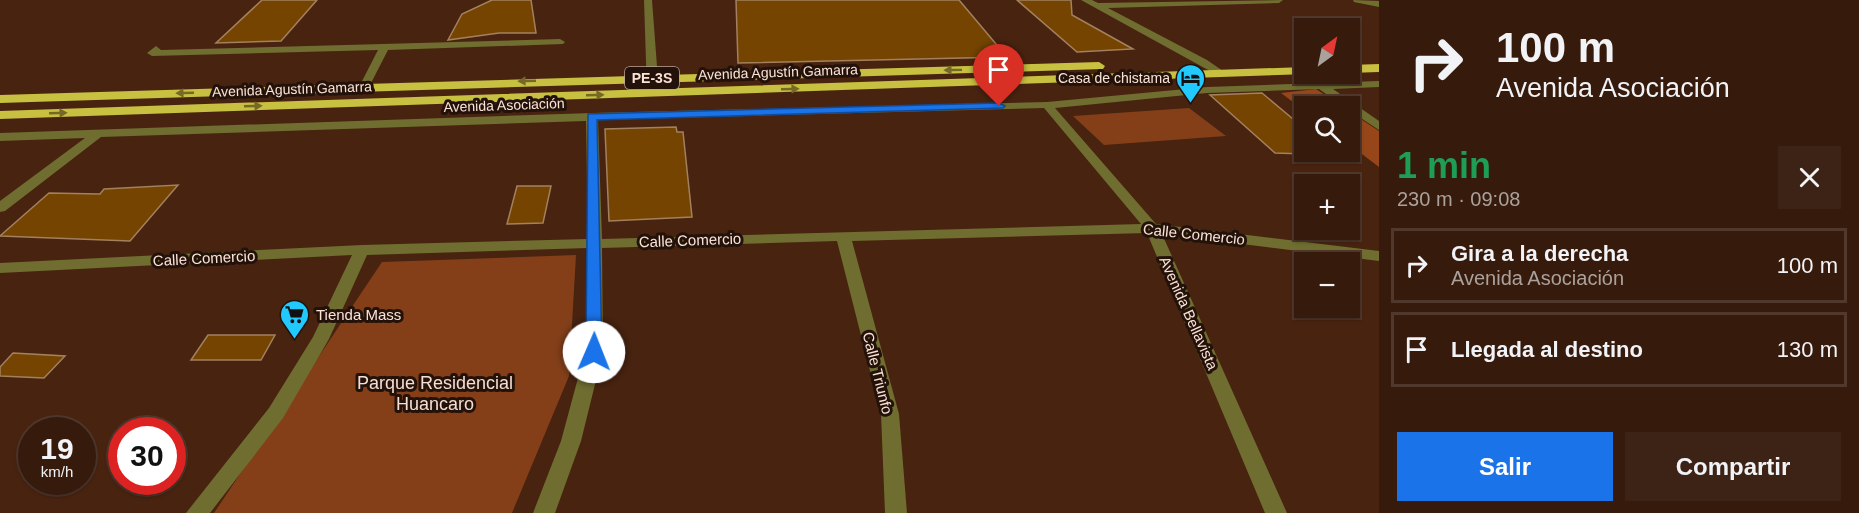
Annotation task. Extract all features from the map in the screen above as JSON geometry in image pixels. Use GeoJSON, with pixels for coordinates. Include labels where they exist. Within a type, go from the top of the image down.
{"type":"FeatureCollection","features":[{"type":"Feature","properties":{"kind":"highway"},"geometry":{"type":"LineString","coordinates":[[1360,58],[1379,58]]}},
{"type":"Feature","properties":{"kind":"highway","name":"Avenida Agustín Gamarra"},"geometry":{"type":"LineString","coordinates":[[0,99],[1294,60]]}},
{"type":"Feature","properties":{"kind":"highway"},"geometry":{"type":"LineString","coordinates":[[1360,69],[1379,68]]}},
{"type":"Feature","properties":{"kind":"highway","name":"Avenida Agustín Gamarra"},"geometry":{"type":"LineString","coordinates":[[0,115],[1294,71]]}},
{"type":"Feature","properties":{"kind":"highway"},"geometry":{"type":"LineString","coordinates":[[315,104],[324,88]]}},
{"type":"Feature","properties":{"kind":"street"},"geometry":{"type":"LineString","coordinates":[[648,0],[653,93]]}},
{"type":"Feature","properties":{"kind":"street"},"geometry":{"type":"LineString","coordinates":[[1085,0],[1203,62],[1219,73]]}},
{"type":"Feature","properties":{"kind":"street"},"geometry":{"type":"LineString","coordinates":[[1098,6],[1279,0]]}},
{"type":"Feature","properties":{"kind":"street"},"geometry":{"type":"LineString","coordinates":[[1357,0],[1379,4]]}},
{"type":"Feature","properties":{"kind":"street"},"geometry":{"type":"LineString","coordinates":[[156,49],[152,53],[381,45],[560,42]]}},
{"type":"Feature","properties":{"kind":"street"},"geometry":{"type":"LineString","coordinates":[[364,87],[384,47],[381,45]]}},
{"type":"Feature","properties":{"kind":"street","name":"Avenida Asociación"},"geometry":{"type":"LineString","coordinates":[[0,137],[592,117],[1047,105],[1207,90],[1379,84]]}},
{"type":"Feature","properties":{"kind":"street"},"geometry":{"type":"LineString","coordinates":[[1321,86],[1379,126]]}},
{"type":"Feature","properties":{"kind":"street","name":"Avenida Bellavista"},"geometry":{"type":"LineString","coordinates":[[1047,105],[1152,228],[1276,513]]}},
{"type":"Feature","properties":{"kind":"street"},"geometry":{"type":"LineString","coordinates":[[544,513],[571,441],[594,352],[595,243],[592,117]]}},
{"type":"Feature","properties":{"kind":"street"},"geometry":{"type":"LineString","coordinates":[[0,208],[98,134]]}},
{"type":"Feature","properties":{"kind":"street","name":"Calle Comercio"},"geometry":{"type":"LineString","coordinates":[[0,268],[362,250],[1152,228],[1379,256]]}},
{"type":"Feature","properties":{"kind":"street","name":"Calle Triunfo"},"geometry":{"type":"LineString","coordinates":[[843,235],[890,414],[896,513]]}},
{"type":"Feature","properties":{"kind":"street"},"geometry":{"type":"LineString","coordinates":[[197,513],[276,412],[321,339],[362,250]]}},
{"type":"Feature","properties":{"kind":"green space"},"geometry":{"type":"Polygon","coordinates":[[[1189,108],[1226,136],[1104,145],[1073,116],[1189,108]]]}},
{"type":"Feature","properties":{"kind":"green space","name":"Parque Residencial Huancaro"},"geometry":{"type":"Polygon","coordinates":[[[576,255],[569,376],[512,513],[214,513],[382,262],[576,255]]]}},
{"type":"Feature","properties":{"kind":"shaded area"},"geometry":{"type":"Polygon","coordinates":[[[1316,89],[1327,96],[1294,96],[1294,103],[1281,93],[1316,89]]]}},
{"type":"Feature","properties":{"kind":"shaded area"},"geometry":{"type":"Polygon","coordinates":[[[1360,119],[1379,131],[1379,167],[1360,153],[1360,119]]]}},
{"type":"Feature","properties":{"kind":"building"},"geometry":{"type":"Polygon","coordinates":[[[262,0],[317,0],[281,41],[216,43],[262,0]]]}},
{"type":"Feature","properties":{"kind":"building"},"geometry":{"type":"Polygon","coordinates":[[[492,0],[531,0],[536,33],[499,33],[448,40],[462,14],[492,0]]]}},
{"type":"Feature","properties":{"kind":"building"},"geometry":{"type":"Polygon","coordinates":[[[736,0],[959,0],[1007,57],[738,63],[736,0]]]}},
{"type":"Feature","properties":{"kind":"building"},"geometry":{"type":"Polygon","coordinates":[[[1017,0],[1071,0],[1072,15],[1133,49],[1077,52],[1017,0]]]}},
{"type":"Feature","properties":{"kind":"building"},"geometry":{"type":"Polygon","coordinates":[[[1262,93],[1294,120],[1294,154],[1275,153],[1210,95],[1262,93]]]}},
{"type":"Feature","properties":{"kind":"building"},"geometry":{"type":"Polygon","coordinates":[[[676,127],[677,132],[683,132],[692,217],[609,221],[605,129],[676,127]]]}},
{"type":"Feature","properties":{"kind":"building"},"geometry":{"type":"Polygon","coordinates":[[[178,185],[130,241],[0,236],[49,193],[100,194],[104,189],[178,185]]]}},
{"type":"Feature","properties":{"kind":"building"},"geometry":{"type":"Polygon","coordinates":[[[517,186],[551,186],[543,223],[507,224],[517,186]]]}},
{"type":"Feature","properties":{"kind":"building"},"geometry":{"type":"Polygon","coordinates":[[[208,335],[275,335],[261,360],[191,360],[208,335]]]}},
{"type":"Feature","properties":{"kind":"building"},"geometry":{"type":"Polygon","coordinates":[[[13,353],[65,356],[44,378],[0,376],[0,367],[13,353]]]}},
{"type":"Feature","properties":{"kind":"place","name":"Casa de chistama"},"geometry":{"type":"Point","coordinates":[1191,104]}},
{"type":"Feature","properties":{"kind":"place","name":"Tienda Mass"},"geometry":{"type":"Point","coordinates":[295,340]}},
{"type":"Feature","properties":{"kind":"route"},"geometry":{"type":"LineString","coordinates":[[594,352],[595,243],[592,117],[999,106]]}}]}
